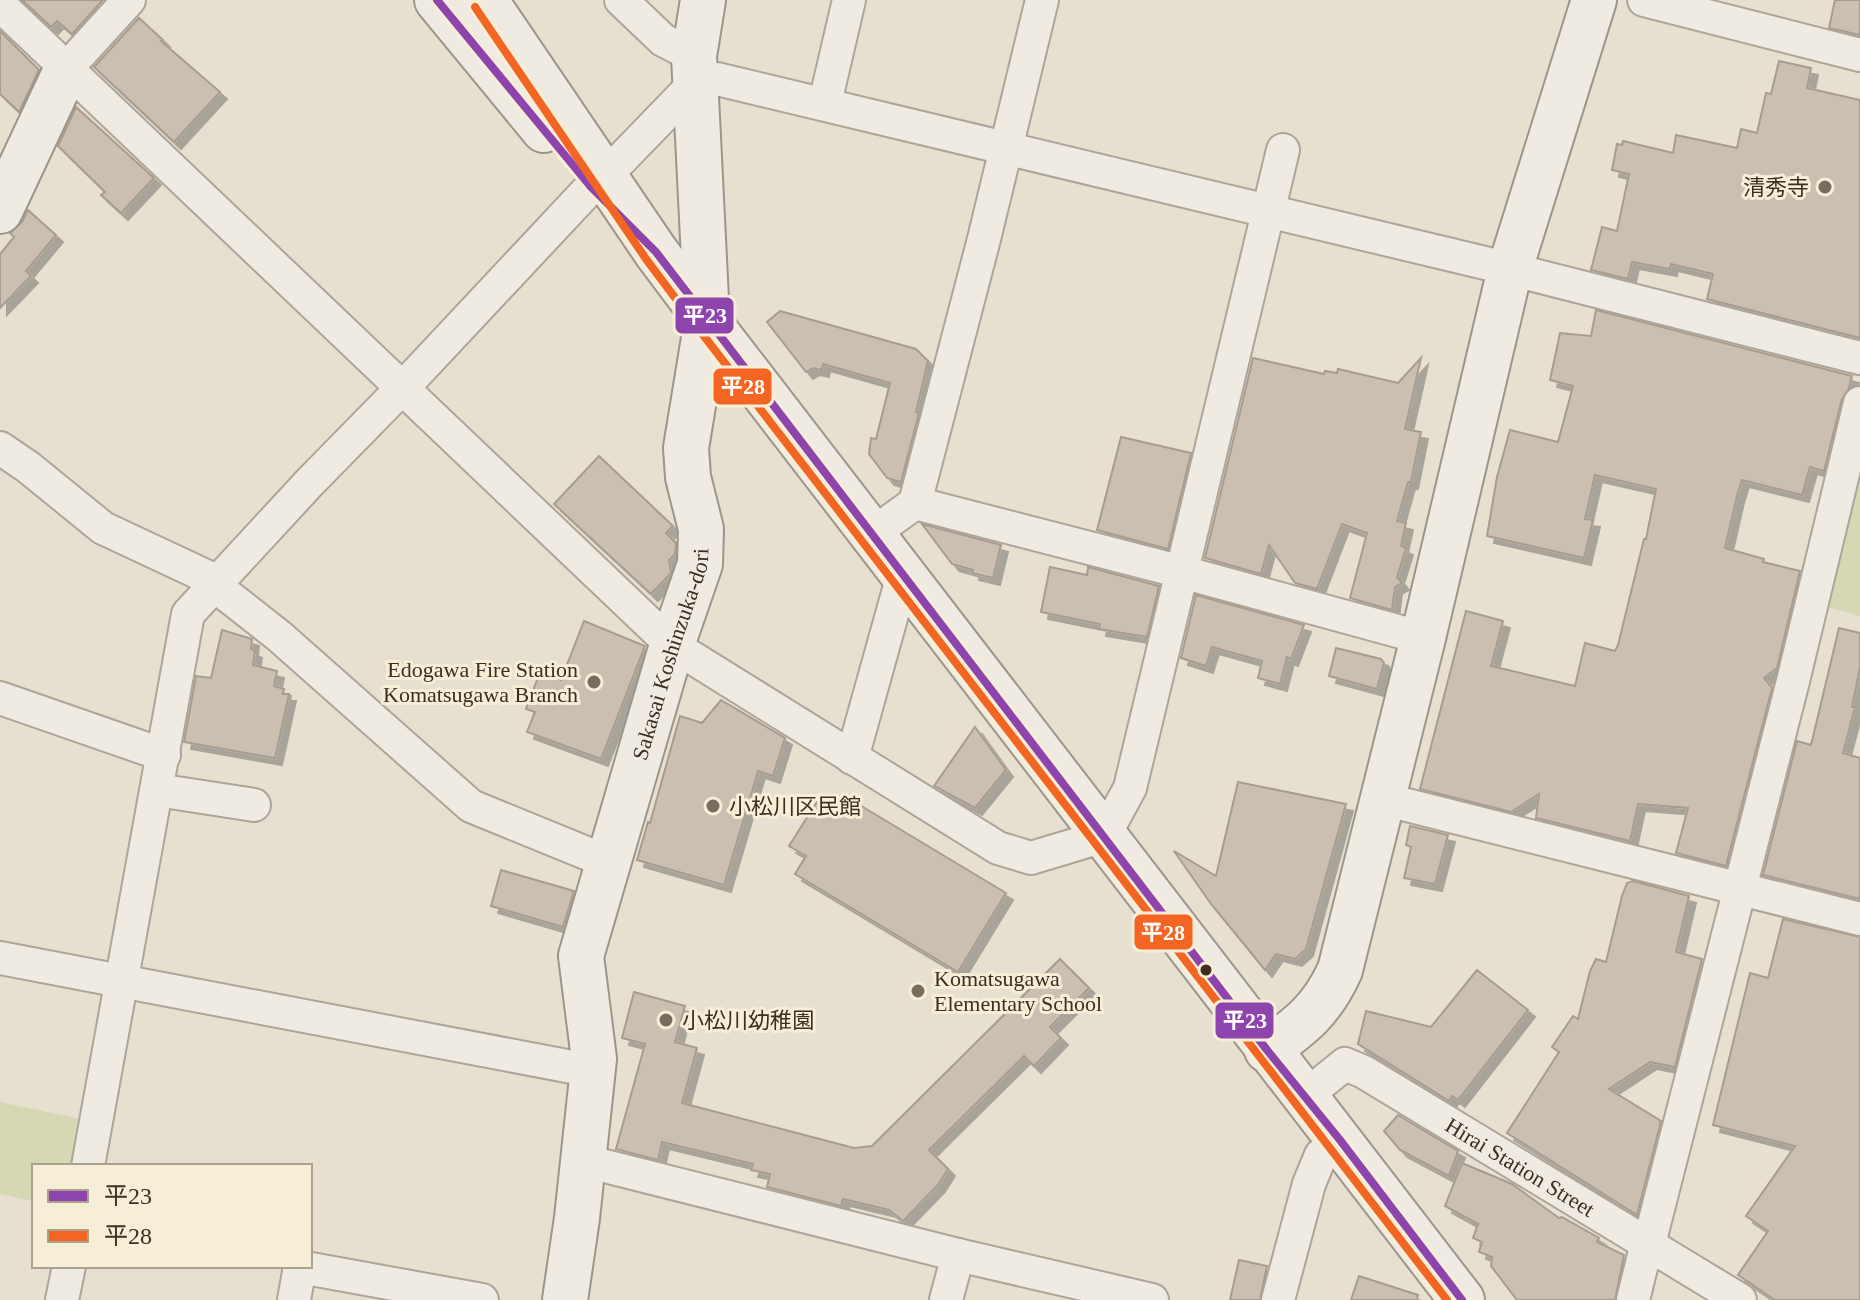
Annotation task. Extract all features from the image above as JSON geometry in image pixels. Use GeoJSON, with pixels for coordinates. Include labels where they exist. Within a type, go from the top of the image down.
{"type":"FeatureCollection","features":[{"type":"Feature","properties":{"kind":"main road"},"geometry":{"type":"LineString","coordinates":[[437,0],[599,181],[656,252],[1462,1300]]}},
{"type":"Feature","properties":{"kind":"main road"},"geometry":{"type":"LineString","coordinates":[[485,0],[599,181]]}},
{"type":"Feature","properties":{"kind":"main road","name":"Sakasai Koshinzuka-dori"},"geometry":{"type":"LineString","coordinates":[[565,1300],[594,1059],[581,956],[672,645],[700,564],[701,529],[688,477],[686,448],[707,320],[695,69],[703,0]]}},
{"type":"Feature","properties":{"kind":"main road"},"geometry":{"type":"LineString","coordinates":[[1267,1050],[1307,1021],[1332,987],[1340,970],[1423,638],[1510,269],[1594,0]]}},
{"type":"Feature","properties":{"kind":"main road"},"geometry":{"type":"LineString","coordinates":[[0,211],[67,68]]}},
{"type":"Feature","properties":{"kind":"street"},"geometry":{"type":"LineString","coordinates":[[67,68],[129,0]]}},
{"type":"Feature","properties":{"kind":"street"},"geometry":{"type":"LineString","coordinates":[[621,0],[695,69],[717,79],[1008,146],[1860,358]]}},
{"type":"Feature","properties":{"kind":"street"},"geometry":{"type":"LineString","coordinates":[[825,103],[849,0]]}},
{"type":"Feature","properties":{"kind":"street"},"geometry":{"type":"LineString","coordinates":[[872,534],[915,503],[1008,146],[1042,0]]}},
{"type":"Feature","properties":{"kind":"street"},"geometry":{"type":"LineString","coordinates":[[1644,0],[1860,55]]}},
{"type":"Feature","properties":{"kind":"street"},"geometry":{"type":"LineString","coordinates":[[0,5],[672,645],[998,848],[1031,858],[1104,836],[1130,788],[1283,150]]}},
{"type":"Feature","properties":{"kind":"street"},"geometry":{"type":"LineString","coordinates":[[88,1164],[188,614],[599,181],[695,69]]}},
{"type":"Feature","properties":{"kind":"street"},"geometry":{"type":"LineString","coordinates":[[1633,1300],[1860,403]]}},
{"type":"Feature","properties":{"kind":"street"},"geometry":{"type":"LineString","coordinates":[[0,448],[103,528],[212,579],[223,592],[279,636],[471,806],[608,862]]}},
{"type":"Feature","properties":{"kind":"street"},"geometry":{"type":"LineString","coordinates":[[915,503],[1423,638]]}},
{"type":"Feature","properties":{"kind":"street"},"geometry":{"type":"LineString","coordinates":[[852,758],[903,575]]}},
{"type":"Feature","properties":{"kind":"street"},"geometry":{"type":"LineString","coordinates":[[0,698],[164,755]]}},
{"type":"Feature","properties":{"kind":"street"},"geometry":{"type":"LineString","coordinates":[[157,790],[254,805]]}},
{"type":"Feature","properties":{"kind":"street"},"geometry":{"type":"LineString","coordinates":[[1383,799],[1860,919]]}},
{"type":"Feature","properties":{"kind":"street"},"geometry":{"type":"LineString","coordinates":[[0,958],[593,1071]]}},
{"type":"Feature","properties":{"kind":"street","name":"Hirai Station Street"},"geometry":{"type":"LineString","coordinates":[[1304,1097],[1345,1064],[1364,1072],[1740,1300]]}},
{"type":"Feature","properties":{"kind":"street"},"geometry":{"type":"LineString","coordinates":[[1278,1300],[1309,1184],[1321,1155],[1340,1140]]}},
{"type":"Feature","properties":{"kind":"street"},"geometry":{"type":"LineString","coordinates":[[581,1160],[958,1255],[1152,1300]]}},
{"type":"Feature","properties":{"kind":"street"},"geometry":{"type":"LineString","coordinates":[[946,1300],[958,1255]]}},
{"type":"Feature","properties":{"kind":"street"},"geometry":{"type":"LineString","coordinates":[[62,1300],[69,1268]]}},
{"type":"Feature","properties":{"kind":"street"},"geometry":{"type":"LineString","coordinates":[[294,1300],[300,1268]]}},
{"type":"Feature","properties":{"kind":"street"},"geometry":{"type":"LineString","coordinates":[[306,1268],[482,1300]]}},
{"type":"Feature","properties":{"kind":"green space"},"geometry":{"type":"Polygon","coordinates":[[[1860,470],[1860,616],[1825,606],[1860,470]]]}},
{"type":"Feature","properties":{"kind":"green space"},"geometry":{"type":"Polygon","coordinates":[[[0,1102],[85,1120],[77,1164],[32,1164],[32,1201],[0,1194],[0,1102]]]}},
{"type":"Feature","properties":{"kind":"building"},"geometry":{"type":"Polygon","coordinates":[[[22,0],[103,0],[72,34],[57,21],[51,27],[22,0]]]}},
{"type":"Feature","properties":{"kind":"building"},"geometry":{"type":"Polygon","coordinates":[[[1835,0],[1860,0],[1860,35],[1829,28],[1835,0]]]}},
{"type":"Feature","properties":{"kind":"building"},"geometry":{"type":"Polygon","coordinates":[[[139,18],[220,92],[174,142],[94,67],[139,18]]]}},
{"type":"Feature","properties":{"kind":"building"},"geometry":{"type":"Polygon","coordinates":[[[0,31],[39,70],[19,112],[0,94],[0,31]]]}},
{"type":"Feature","properties":{"kind":"building"},"geometry":{"type":"Polygon","coordinates":[[[1779,61],[1811,68],[1807,88],[1860,100],[1860,338],[1707,299],[1713,274],[1671,264],[1670,269],[1632,262],[1628,279],[1591,270],[1602,227],[1617,231],[1629,174],[1612,170],[1617,144],[1622,145],[1623,141],[1673,153],[1676,135],[1737,148],[1741,129],[1757,133],[1766,93],[1771,94],[1779,61]]]}},
{"type":"Feature","properties":{"kind":"building"},"geometry":{"type":"Polygon","coordinates":[[[76,107],[154,178],[121,213],[101,195],[105,192],[58,146],[76,107]]]}},
{"type":"Feature","properties":{"kind":"building"},"geometry":{"type":"Polygon","coordinates":[[[28,210],[56,235],[26,271],[31,276],[0,308],[0,254],[14,237],[10,233],[22,222],[28,210]]]}},
{"type":"Feature","properties":{"kind":"building"},"geometry":{"type":"Polygon","coordinates":[[[1596,310],[1852,376],[1842,399],[1824,471],[1810,467],[1802,495],[1742,480],[1737,496],[1725,548],[1800,571],[1777,668],[1764,678],[1772,688],[1726,866],[1676,853],[1688,808],[1638,804],[1630,841],[1536,818],[1539,794],[1511,812],[1420,789],[1466,611],[1503,621],[1491,666],[1575,686],[1585,643],[1615,651],[1618,645],[1656,489],[1595,475],[1585,519],[1593,520],[1584,558],[1487,536],[1497,477],[1510,430],[1558,442],[1573,386],[1550,380],[1560,333],[1591,336],[1596,310]]]}},
{"type":"Feature","properties":{"kind":"building"},"geometry":{"type":"Polygon","coordinates":[[[780,311],[916,349],[928,361],[916,412],[919,413],[901,482],[887,478],[869,454],[871,438],[876,439],[890,383],[823,364],[822,370],[813,368],[806,372],[767,322],[780,311]]]}},
{"type":"Feature","properties":{"kind":"building"},"geometry":{"type":"Polygon","coordinates":[[[1253,358],[1324,374],[1325,371],[1337,373],[1338,369],[1398,383],[1421,358],[1405,429],[1421,432],[1411,482],[1408,482],[1397,521],[1406,523],[1401,546],[1406,548],[1397,577],[1402,583],[1395,587],[1392,610],[1350,598],[1367,533],[1342,524],[1317,589],[1295,583],[1269,545],[1261,574],[1205,558],[1253,358]]]}},
{"type":"Feature","properties":{"kind":"building"},"geometry":{"type":"Polygon","coordinates":[[[1121,437],[1191,453],[1168,549],[1097,530],[1121,437]]]}},
{"type":"Feature","properties":{"kind":"building"},"geometry":{"type":"Polygon","coordinates":[[[599,456],[673,526],[666,533],[676,543],[675,554],[669,560],[671,573],[651,594],[554,504],[599,456]]]}},
{"type":"Feature","properties":{"kind":"building"},"geometry":{"type":"Polygon","coordinates":[[[922,524],[1001,545],[993,578],[952,564],[922,524]]]}},
{"type":"Feature","properties":{"kind":"building"},"geometry":{"type":"Polygon","coordinates":[[[1050,567],[1087,575],[1088,567],[1159,586],[1147,637],[1099,629],[1100,624],[1041,612],[1050,567]]]}},
{"type":"Feature","properties":{"kind":"building"},"geometry":{"type":"Polygon","coordinates":[[[1196,595],[1304,625],[1291,659],[1287,657],[1280,684],[1258,678],[1262,661],[1212,647],[1206,666],[1181,658],[1196,595]]]}},
{"type":"Feature","properties":{"kind":"building"},"geometry":{"type":"Polygon","coordinates":[[[584,621],[645,646],[601,759],[527,732],[535,712],[526,709],[540,672],[561,680],[584,621]]]}},
{"type":"Feature","properties":{"kind":"building"},"geometry":{"type":"Polygon","coordinates":[[[1839,628],[1860,633],[1860,668],[1852,707],[1855,707],[1843,753],[1860,758],[1860,899],[1763,875],[1797,741],[1811,745],[1839,628]]]}},
{"type":"Feature","properties":{"kind":"building"},"geometry":{"type":"Polygon","coordinates":[[[222,630],[252,639],[251,649],[255,651],[253,665],[277,671],[274,686],[284,689],[283,694],[289,694],[275,758],[184,742],[196,676],[211,678],[222,630]]]}},
{"type":"Feature","properties":{"kind":"building"},"geometry":{"type":"Polygon","coordinates":[[[1336,648],[1381,659],[1384,663],[1377,689],[1329,676],[1336,648]]]}},
{"type":"Feature","properties":{"kind":"building"},"geometry":{"type":"Polygon","coordinates":[[[721,700],[785,738],[773,776],[758,771],[724,885],[637,860],[680,716],[702,723],[721,700]]]}},
{"type":"Feature","properties":{"kind":"building"},"geometry":{"type":"Polygon","coordinates":[[[975,727],[1006,770],[975,808],[934,786],[975,727]]]}},
{"type":"Feature","properties":{"kind":"building"},"geometry":{"type":"Polygon","coordinates":[[[1238,782],[1346,804],[1306,949],[1295,959],[1276,954],[1265,970],[1211,904],[1174,851],[1216,876],[1238,782]]]}},
{"type":"Feature","properties":{"kind":"building"},"geometry":{"type":"Polygon","coordinates":[[[843,795],[1006,893],[958,972],[795,874],[806,856],[789,846],[820,797],[836,806],[843,795]]]}},
{"type":"Feature","properties":{"kind":"building"},"geometry":{"type":"Polygon","coordinates":[[[1410,826],[1448,835],[1435,884],[1404,878],[1411,847],[1406,845],[1410,826]]]}},
{"type":"Feature","properties":{"kind":"building"},"geometry":{"type":"Polygon","coordinates":[[[501,870],[574,891],[563,927],[491,906],[501,870]]]}},
{"type":"Feature","properties":{"kind":"building"},"geometry":{"type":"Polygon","coordinates":[[[1633,881],[1689,896],[1676,952],[1702,959],[1675,1067],[1650,1062],[1609,1089],[1661,1121],[1637,1215],[1507,1133],[1559,1052],[1552,1047],[1573,1016],[1578,1019],[1590,971],[1596,959],[1606,962],[1622,896],[1627,883],[1633,881]]]}},
{"type":"Feature","properties":{"kind":"building"},"geometry":{"type":"Polygon","coordinates":[[[1783,919],[1860,937],[1860,1300],[1775,1300],[1738,1275],[1768,1231],[1746,1216],[1795,1146],[1713,1125],[1750,973],[1768,978],[1783,919]]]}},
{"type":"Feature","properties":{"kind":"building"},"geometry":{"type":"Polygon","coordinates":[[[1060,959],[1089,988],[1050,1027],[1061,1038],[1034,1066],[1024,1056],[929,1150],[948,1169],[938,1185],[903,1221],[889,1210],[843,1199],[841,1206],[767,1187],[770,1174],[751,1170],[753,1164],[662,1142],[658,1160],[616,1149],[645,1044],[622,1038],[634,992],[685,1006],[675,1042],[697,1048],[682,1103],[854,1148],[872,1146],[1060,959]]]}},
{"type":"Feature","properties":{"kind":"building"},"geometry":{"type":"Polygon","coordinates":[[[1477,970],[1528,1010],[1458,1100],[1452,1096],[1449,1101],[1358,1044],[1366,1011],[1431,1027],[1477,970]]]}},
{"type":"Feature","properties":{"kind":"building"},"geometry":{"type":"Polygon","coordinates":[[[1398,1115],[1458,1151],[1449,1176],[1400,1150],[1384,1131],[1398,1115]]]}},
{"type":"Feature","properties":{"kind":"building"},"geometry":{"type":"Polygon","coordinates":[[[1462,1163],[1512,1184],[1559,1218],[1599,1238],[1597,1242],[1624,1255],[1615,1300],[1517,1300],[1491,1266],[1492,1257],[1479,1252],[1482,1242],[1473,1238],[1478,1224],[1445,1206],[1462,1163]]]}},
{"type":"Feature","properties":{"kind":"building"},"geometry":{"type":"Polygon","coordinates":[[[1239,1260],[1267,1266],[1260,1300],[1230,1300],[1239,1260]]]}},
{"type":"Feature","properties":{"kind":"building"},"geometry":{"type":"Polygon","coordinates":[[[1359,1276],[1418,1295],[1417,1300],[1351,1300],[1359,1276]]]}},
{"type":"Feature","properties":{"kind":"transit line","name":"平23"},"geometry":{"type":"LineString","coordinates":[[437,0],[591,187],[656,252],[1462,1300]]}},
{"type":"Feature","properties":{"kind":"transit line","name":"平28"},"geometry":{"type":"LineString","coordinates":[[475,7],[646,259],[697,327],[1447,1300]]}},
{"type":"Feature","properties":{"kind":"place","name":"清秀寺"},"geometry":{"type":"Point","coordinates":[1825,187]}},
{"type":"Feature","properties":{"kind":"place","name":"Edogawa Fire Station Komatsugawa Branch"},"geometry":{"type":"Point","coordinates":[594,682]}},
{"type":"Feature","properties":{"kind":"place","name":"小松川区民館"},"geometry":{"type":"Point","coordinates":[713,806]}},
{"type":"Feature","properties":{"kind":"place","name":"Komatsugawa Elementary School"},"geometry":{"type":"Point","coordinates":[918,991]}},
{"type":"Feature","properties":{"kind":"place","name":"小松川幼稚園"},"geometry":{"type":"Point","coordinates":[666,1020]}}]}
